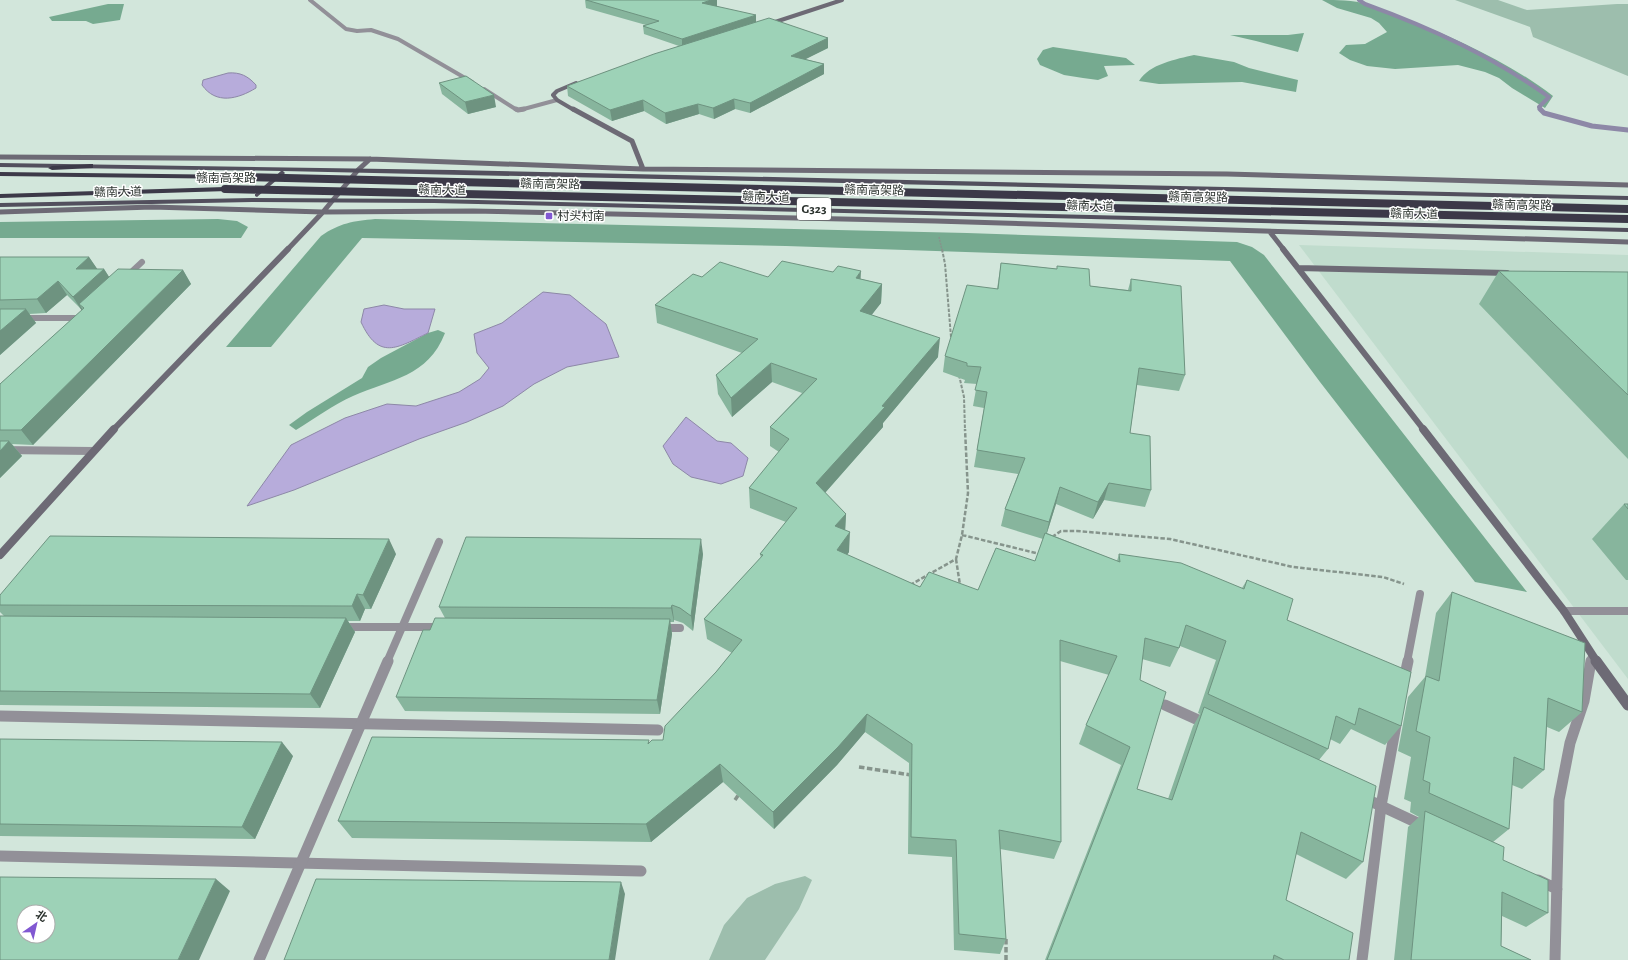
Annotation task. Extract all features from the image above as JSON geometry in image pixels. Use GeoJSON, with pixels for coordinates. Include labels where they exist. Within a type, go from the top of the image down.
{"type":"FeatureCollection","features":[{"type":"Feature","properties":{"kind":"highway"},"geometry":{"type":"LineString","coordinates":[[0,170],[90,166]]}},
{"type":"Feature","properties":{"kind":"highway","name":"赣南高架路"},"geometry":{"type":"LineString","coordinates":[[0,174],[242,177],[1628,209]]}},
{"type":"Feature","properties":{"kind":"highway","name":"赣南高架路"},"geometry":{"type":"LineString","coordinates":[[0,196],[225,189],[1628,219]]}},
{"type":"Feature","properties":{"kind":"main road","name":"赣南大道"},"geometry":{"type":"LineString","coordinates":[[0,165],[286,168],[1628,198]]}},
{"type":"Feature","properties":{"kind":"main road"},"geometry":{"type":"LineString","coordinates":[[252,200],[286,168]]}},
{"type":"Feature","properties":{"kind":"main road"},"geometry":{"type":"LineString","coordinates":[[434,201],[453,172]]}},
{"type":"Feature","properties":{"kind":"main road","name":"赣南大道"},"geometry":{"type":"LineString","coordinates":[[0,205],[252,200],[434,201],[1628,230]]}},
{"type":"Feature","properties":{"kind":"street"},"geometry":{"type":"LineString","coordinates":[[310,0],[346,29],[357,31],[371,30],[398,39],[518,110],[557,100]]}},
{"type":"Feature","properties":{"kind":"street"},"geometry":{"type":"LineString","coordinates":[[761,26],[842,0]]}},
{"type":"Feature","properties":{"kind":"street"},"geometry":{"type":"LineString","coordinates":[[580,82],[557,91],[553,95],[557,100],[632,141],[643,169]]}},
{"type":"Feature","properties":{"kind":"street"},"geometry":{"type":"LineString","coordinates":[[0,157],[370,159],[643,169],[1227,174],[1628,185]]}},
{"type":"Feature","properties":{"kind":"street"},"geometry":{"type":"LineString","coordinates":[[0,555],[93,451],[323,212],[358,170],[370,159]]}},
{"type":"Feature","properties":{"kind":"street"},"geometry":{"type":"LineString","coordinates":[[0,212],[152,207],[323,212],[472,211],[935,221],[1628,242]]}},
{"type":"Feature","properties":{"kind":"street"},"geometry":{"type":"LineString","coordinates":[[1270,232],[1564,610],[1592,656],[1628,705]]}},
{"type":"Feature","properties":{"kind":"street"},"geometry":{"type":"LineString","coordinates":[[120,282],[142,262]]}},
{"type":"Feature","properties":{"kind":"street"},"geometry":{"type":"LineString","coordinates":[[1298,268],[1518,273]]}},
{"type":"Feature","properties":{"kind":"street"},"geometry":{"type":"LineString","coordinates":[[71,328],[87,313]]}},
{"type":"Feature","properties":{"kind":"street"},"geometry":{"type":"LineString","coordinates":[[15,318],[82,318]]}},
{"type":"Feature","properties":{"kind":"street"},"geometry":{"type":"LineString","coordinates":[[0,450],[93,451]]}},
{"type":"Feature","properties":{"kind":"street"},"geometry":{"type":"LineString","coordinates":[[259,960],[439,542]]}},
{"type":"Feature","properties":{"kind":"street"},"geometry":{"type":"LineString","coordinates":[[1403,688],[1420,594]]}},
{"type":"Feature","properties":{"kind":"street"},"geometry":{"type":"LineString","coordinates":[[1564,610],[1628,611]]}},
{"type":"Feature","properties":{"kind":"street"},"geometry":{"type":"LineString","coordinates":[[332,627],[450,627]]}},
{"type":"Feature","properties":{"kind":"street"},"geometry":{"type":"LineString","coordinates":[[649,628],[680,628]]}},
{"type":"Feature","properties":{"kind":"street"},"geometry":{"type":"LineString","coordinates":[[1555,960],[1559,800],[1570,743],[1584,701],[1592,656]]}},
{"type":"Feature","properties":{"kind":"street"},"geometry":{"type":"LineString","coordinates":[[1165,705],[1215,728]]}},
{"type":"Feature","properties":{"kind":"street"},"geometry":{"type":"LineString","coordinates":[[1362,960],[1381,806],[1398,712]]}},
{"type":"Feature","properties":{"kind":"street"},"geometry":{"type":"LineString","coordinates":[[0,716],[658,730]]}},
{"type":"Feature","properties":{"kind":"street"},"geometry":{"type":"LineString","coordinates":[[1352,793],[1430,829]]}},
{"type":"Feature","properties":{"kind":"street"},"geometry":{"type":"LineString","coordinates":[[0,856],[641,871]]}},
{"type":"Feature","properties":{"kind":"street"},"geometry":{"type":"LineString","coordinates":[[1529,875],[1557,889]]}},
{"type":"Feature","properties":{"kind":"path"},"geometry":{"type":"LineString","coordinates":[[935,221],[945,264],[952,342]]}},
{"type":"Feature","properties":{"kind":"path"},"geometry":{"type":"LineString","coordinates":[[959,374],[964,397],[968,479],[968,493],[962,535],[956,559],[960,588]]}},
{"type":"Feature","properties":{"kind":"path"},"geometry":{"type":"LineString","coordinates":[[1051,541],[1052,537],[1061,531],[1170,539],[1293,566],[1383,577],[1407,585],[1420,594]]}},
{"type":"Feature","properties":{"kind":"path"},"geometry":{"type":"LineString","coordinates":[[962,535],[1044,555]]}},
{"type":"Feature","properties":{"kind":"path"},"geometry":{"type":"LineString","coordinates":[[906,587],[956,559]]}},
{"type":"Feature","properties":{"kind":"path"},"geometry":{"type":"LineString","coordinates":[[859,767],[914,775]]}},
{"type":"Feature","properties":{"kind":"path"},"geometry":{"type":"LineString","coordinates":[[735,800],[740,794]]}},
{"type":"Feature","properties":{"kind":"path"},"geometry":{"type":"LineString","coordinates":[[1005,934],[1006,960]]}},
{"type":"Feature","properties":{"kind":"shaded area"},"geometry":{"type":"Polygon","coordinates":[[[1455,0],[1498,0],[1527,10],[1628,4],[1628,76],[1533,37],[1530,27],[1455,0]]]}},
{"type":"Feature","properties":{"kind":"shaded area"},"geometry":{"type":"Polygon","coordinates":[[[228,73],[236,73],[247,77],[256,85],[256,88],[235,97],[220,98],[208,91],[202,85],[203,80],[228,73]]]}},
{"type":"Feature","properties":{"kind":"shaded area"},"geometry":{"type":"Polygon","coordinates":[[[1299,245],[1628,255],[1628,679],[1299,245]]]}},
{"type":"Feature","properties":{"kind":"shaded area"},"geometry":{"type":"Polygon","coordinates":[[[543,292],[570,295],[606,324],[619,357],[567,367],[534,384],[503,406],[467,422],[419,439],[294,490],[247,506],[291,445],[345,418],[387,404],[416,406],[459,392],[480,379],[489,368],[477,353],[474,334],[502,323],[543,292]]]}},
{"type":"Feature","properties":{"kind":"shaded area"},"geometry":{"type":"Polygon","coordinates":[[[384,305],[404,309],[435,309],[428,333],[398,346],[390,348],[382,347],[368,334],[361,322],[364,309],[384,305]]]}},
{"type":"Feature","properties":{"kind":"shaded area"},"geometry":{"type":"Polygon","coordinates":[[[686,417],[717,441],[731,443],[748,458],[743,476],[721,484],[691,477],[673,464],[663,446],[686,417]]]}},
{"type":"Feature","properties":{"kind":"shaded area"},"geometry":{"type":"Polygon","coordinates":[[[805,876],[812,880],[799,909],[765,960],[709,960],[724,925],[747,898],[775,884],[805,876]]]}},
{"type":"Feature","properties":{"kind":"green space"},"geometry":{"type":"Polygon","coordinates":[[[1322,0],[1351,1],[1367,4],[1423,25],[1501,62],[1537,84],[1553,96],[1545,108],[1512,88],[1499,78],[1485,72],[1458,65],[1395,69],[1367,66],[1350,60],[1339,53],[1346,45],[1365,44],[1387,32],[1379,23],[1371,18],[1337,8],[1322,0]]]}},
{"type":"Feature","properties":{"kind":"green space"},"geometry":{"type":"Polygon","coordinates":[[[108,4],[124,4],[120,20],[93,24],[86,21],[52,21],[49,17],[108,4]]]}},
{"type":"Feature","properties":{"kind":"green space"},"geometry":{"type":"Polygon","coordinates":[[[1304,33],[1298,52],[1230,35],[1288,35],[1304,33]]]}},
{"type":"Feature","properties":{"kind":"green space"},"geometry":{"type":"Polygon","coordinates":[[[1053,47],[1126,58],[1135,65],[1104,66],[1108,76],[1098,80],[1064,75],[1040,65],[1037,59],[1043,50],[1053,47]]]}},
{"type":"Feature","properties":{"kind":"green space"},"geometry":{"type":"Polygon","coordinates":[[[1194,55],[1234,62],[1249,68],[1298,80],[1296,92],[1242,82],[1159,84],[1139,81],[1149,70],[1156,66],[1194,55]]]}},
{"type":"Feature","properties":{"kind":"green space"},"geometry":{"type":"Polygon","coordinates":[[[218,219],[237,221],[248,227],[241,238],[0,238],[0,222],[218,219]]]}},
{"type":"Feature","properties":{"kind":"green space"},"geometry":{"type":"Polygon","coordinates":[[[375,219],[967,233],[1237,242],[1252,247],[1264,255],[1527,592],[1475,582],[1320,382],[1230,261],[786,246],[362,238],[271,347],[226,347],[321,236],[334,228],[347,223],[375,219]]]}},
{"type":"Feature","properties":{"kind":"green space"},"geometry":{"type":"Polygon","coordinates":[[[438,330],[445,333],[438,348],[429,359],[418,368],[407,375],[353,396],[296,430],[289,425],[362,378],[368,367],[381,358],[428,333],[438,330]]]}},
{"type":"Feature","properties":{"kind":"building"},"geometry":{"type":"Polygon","coordinates":[[[586,0],[711,0],[702,3],[756,15],[682,39],[643,26],[659,21],[586,0]]]}},
{"type":"Feature","properties":{"kind":"building"},"geometry":{"type":"Polygon","coordinates":[[[769,18],[828,38],[791,56],[824,64],[750,103],[734,99],[713,108],[698,104],[665,113],[643,100],[610,110],[567,86],[654,54],[769,18]]]}},
{"type":"Feature","properties":{"kind":"building"},"geometry":{"type":"Polygon","coordinates":[[[466,76],[494,95],[465,102],[439,83],[466,76]]]}},
{"type":"Feature","properties":{"kind":"building"},"geometry":{"type":"Polygon","coordinates":[[[0,257],[89,257],[76,269],[104,269],[73,297],[58,281],[37,299],[0,300],[0,257]]]}},
{"type":"Feature","properties":{"kind":"building"},"geometry":{"type":"Polygon","coordinates":[[[782,261],[833,272],[838,266],[861,271],[856,278],[882,284],[860,311],[940,338],[882,406],[885,407],[816,483],[846,514],[835,526],[850,532],[837,550],[920,587],[929,572],[978,590],[996,548],[1035,561],[1045,533],[1120,562],[1119,554],[1181,563],[1244,589],[1247,580],[1293,599],[1287,620],[1411,672],[1401,726],[1359,708],[1355,725],[1336,716],[1328,749],[1208,694],[1226,641],[1186,625],[1179,648],[1145,638],[1140,680],[1166,692],[1137,789],[1172,800],[1204,707],[1376,786],[1363,862],[1301,832],[1286,900],[1353,933],[1349,960],[1284,960],[1274,955],[1273,960],[1047,960],[1130,747],[1086,725],[1117,656],[1060,640],[1061,842],[999,830],[1006,939],[959,934],[956,840],[911,837],[912,744],[867,714],[838,747],[773,812],[720,764],[646,824],[338,821],[372,737],[649,740],[648,744],[652,740],[663,740],[665,726],[716,672],[742,640],[704,619],[763,555],[760,554],[797,508],[749,488],[789,439],[770,427],[817,379],[771,363],[731,398],[716,375],[758,339],[655,305],[693,274],[702,277],[720,262],[768,277],[782,261]]]}},
{"type":"Feature","properties":{"kind":"building"},"geometry":{"type":"Polygon","coordinates":[[[1001,263],[1057,269],[1057,266],[1089,269],[1090,286],[1131,291],[1131,279],[1181,286],[1185,375],[1139,368],[1130,433],[1150,436],[1151,490],[1109,483],[1098,502],[1060,487],[1049,522],[1005,509],[1025,458],[977,450],[987,392],[975,390],[981,367],[967,366],[967,363],[945,356],[967,285],[998,289],[1001,263]]]}},
{"type":"Feature","properties":{"kind":"building"},"geometry":{"type":"Polygon","coordinates":[[[118,269],[183,270],[21,430],[0,430],[0,384],[84,308],[79,304],[118,269]]]}},
{"type":"Feature","properties":{"kind":"building"},"geometry":{"type":"Polygon","coordinates":[[[1499,271],[1628,272],[1628,395],[1499,271]]]}},
{"type":"Feature","properties":{"kind":"building"},"geometry":{"type":"Polygon","coordinates":[[[0,309],[26,309],[0,331],[0,309]]]}},
{"type":"Feature","properties":{"kind":"building"},"geometry":{"type":"Polygon","coordinates":[[[0,441],[9,441],[0,451],[0,441]]]}},
{"type":"Feature","properties":{"kind":"building"},"geometry":{"type":"Polygon","coordinates":[[[50,536],[389,539],[363,595],[357,594],[352,606],[0,605],[0,595],[50,536]]]}},
{"type":"Feature","properties":{"kind":"building"},"geometry":{"type":"Polygon","coordinates":[[[466,537],[701,539],[691,616],[680,608],[672,605],[671,608],[439,607],[466,537]]]}},
{"type":"Feature","properties":{"kind":"building"},"geometry":{"type":"Polygon","coordinates":[[[1452,592],[1585,643],[1582,712],[1548,698],[1544,770],[1514,757],[1509,829],[1429,793],[1430,783],[1423,780],[1430,737],[1416,731],[1426,676],[1439,681],[1452,592]]]}},
{"type":"Feature","properties":{"kind":"building"},"geometry":{"type":"Polygon","coordinates":[[[0,616],[346,618],[310,694],[0,691],[0,616]]]}},
{"type":"Feature","properties":{"kind":"building"},"geometry":{"type":"Polygon","coordinates":[[[435,618],[670,619],[657,700],[396,697],[423,630],[430,630],[435,618]]]}},
{"type":"Feature","properties":{"kind":"building"},"geometry":{"type":"Polygon","coordinates":[[[0,739],[282,742],[242,827],[0,824],[0,739]]]}},
{"type":"Feature","properties":{"kind":"building"},"geometry":{"type":"Polygon","coordinates":[[[1425,811],[1504,847],[1503,860],[1548,880],[1548,913],[1502,892],[1501,946],[1531,960],[1411,960],[1425,811]]]}},
{"type":"Feature","properties":{"kind":"building"},"geometry":{"type":"Polygon","coordinates":[[[0,877],[216,879],[178,960],[0,960],[0,877]]]}},
{"type":"Feature","properties":{"kind":"building"},"geometry":{"type":"Polygon","coordinates":[[[316,879],[621,882],[609,960],[284,960],[316,879]]]}},
{"type":"Feature","properties":{"kind":"waterway"},"geometry":{"type":"LineString","coordinates":[[1359,0],[1365,4],[1414,23],[1460,44],[1527,82],[1549,97],[1539,107],[1541,110]]}},
{"type":"Feature","properties":{"kind":"waterway"},"geometry":{"type":"LineString","coordinates":[[1541,110],[1544,113],[1592,126],[1628,130]]}},
{"type":"Feature","properties":{"kind":"place","name":"村头村南"},"geometry":{"type":"Point","coordinates":[549,216]}}]}
